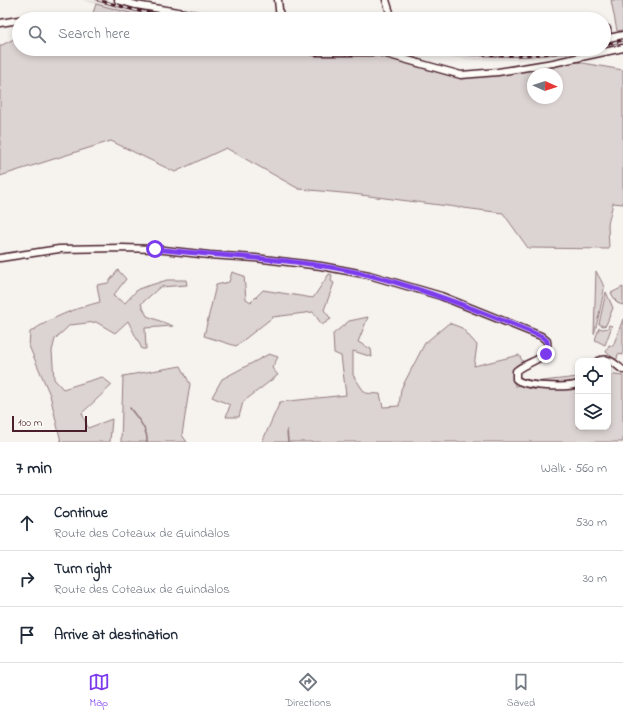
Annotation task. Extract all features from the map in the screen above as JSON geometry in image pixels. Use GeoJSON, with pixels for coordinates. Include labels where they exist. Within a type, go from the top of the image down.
{"type":"FeatureCollection","features":[{"type":"Feature","properties":{"kind":"street"},"geometry":{"type":"LineString","coordinates":[[118,0],[136,6],[175,12]]}},
{"type":"Feature","properties":{"kind":"street"},"geometry":{"type":"LineString","coordinates":[[278,0],[279,12]]}},
{"type":"Feature","properties":{"kind":"street"},"geometry":{"type":"LineString","coordinates":[[386,0],[390,12]]}},
{"type":"Feature","properties":{"kind":"street"},"geometry":{"type":"LineString","coordinates":[[0,23],[12,21]]}},
{"type":"Feature","properties":{"kind":"street"},"geometry":{"type":"LineString","coordinates":[[611,38],[623,35]]}},
{"type":"Feature","properties":{"kind":"street"},"geometry":{"type":"LineString","coordinates":[[611,51],[623,48]]}},
{"type":"Feature","properties":{"kind":"street"},"geometry":{"type":"LineString","coordinates":[[393,56],[461,75],[498,72],[586,56]]}},
{"type":"Feature","properties":{"kind":"street"},"geometry":{"type":"LineString","coordinates":[[0,258],[59,249],[155,249],[256,258],[322,266],[369,275],[441,296],[541,336],[547,341],[548,348],[546,354],[522,366],[516,371],[516,379],[523,383],[550,386],[575,385]]}},
{"type":"Feature","properties":{"kind":"street"},"geometry":{"type":"LineString","coordinates":[[611,362],[623,370]]}},
{"type":"Feature","properties":{"kind":"shaded area"},"geometry":{"type":"Polygon","coordinates":[[[82,0],[106,0],[157,12],[123,12],[82,0]]]}},
{"type":"Feature","properties":{"kind":"shaded area"},"geometry":{"type":"Polygon","coordinates":[[[611,0],[623,0],[623,30],[617,31],[611,0]]]}},
{"type":"Feature","properties":{"kind":"shaded area"},"geometry":{"type":"Polygon","coordinates":[[[96,4],[126,12],[93,12],[96,4]]]}},
{"type":"Feature","properties":{"kind":"shaded area"},"geometry":{"type":"Polygon","coordinates":[[[623,38],[623,45],[611,48],[611,41],[623,38]]]}},
{"type":"Feature","properties":{"kind":"shaded area"},"geometry":{"type":"Polygon","coordinates":[[[12,40],[12,56],[412,56],[457,77],[480,77],[527,71],[527,104],[563,104],[563,68],[542,68],[577,62],[623,70],[623,204],[613,203],[608,224],[609,249],[528,248],[503,213],[353,194],[299,189],[226,148],[175,172],[111,141],[0,176],[0,46],[12,40]]]}},
{"type":"Feature","properties":{"kind":"shaded area"},"geometry":{"type":"Polygon","coordinates":[[[442,56],[564,56],[520,60],[475,60],[442,56]]]}},
{"type":"Feature","properties":{"kind":"shaded area"},"geometry":{"type":"Polygon","coordinates":[[[118,270],[126,279],[113,296],[125,303],[138,289],[167,280],[186,280],[187,285],[160,287],[141,304],[147,316],[173,326],[145,328],[146,349],[142,349],[128,321],[115,333],[96,322],[70,325],[55,339],[52,351],[54,379],[63,389],[102,377],[112,385],[82,413],[88,428],[112,419],[110,442],[61,442],[50,395],[29,346],[30,332],[64,314],[100,302],[97,285],[108,283],[118,270]]]}},
{"type":"Feature","properties":{"kind":"shaded area"},"geometry":{"type":"Polygon","coordinates":[[[596,271],[604,288],[594,334],[596,271]]]}},
{"type":"Feature","properties":{"kind":"shaded area"},"geometry":{"type":"Polygon","coordinates":[[[232,272],[244,276],[246,299],[251,302],[263,290],[313,298],[329,274],[332,275],[331,281],[334,283],[324,310],[331,319],[322,325],[313,312],[273,317],[236,346],[204,336],[216,285],[229,282],[232,272]]]}},
{"type":"Feature","properties":{"kind":"shaded area"},"geometry":{"type":"Polygon","coordinates":[[[623,287],[623,305],[617,303],[611,293],[623,287]]]}},
{"type":"Feature","properties":{"kind":"shaded area"},"geometry":{"type":"Polygon","coordinates":[[[606,292],[613,308],[606,325],[603,326],[599,324],[606,292]]]}},
{"type":"Feature","properties":{"kind":"shaded area"},"geometry":{"type":"Polygon","coordinates":[[[368,317],[358,342],[371,349],[372,357],[353,351],[353,375],[365,393],[380,394],[383,407],[399,406],[401,389],[425,343],[449,323],[462,328],[477,345],[474,366],[519,355],[523,362],[513,377],[515,386],[534,382],[575,377],[575,430],[611,430],[611,374],[623,376],[623,442],[262,442],[280,402],[346,395],[341,356],[334,353],[333,334],[349,321],[368,317]]]}},
{"type":"Feature","properties":{"kind":"shaded area"},"geometry":{"type":"Polygon","coordinates":[[[623,319],[623,355],[618,354],[617,359],[614,359],[606,352],[609,345],[613,346],[623,319]]]}},
{"type":"Feature","properties":{"kind":"shaded area"},"geometry":{"type":"Polygon","coordinates":[[[609,325],[612,326],[605,345],[595,340],[599,328],[608,328],[609,325]]]}},
{"type":"Feature","properties":{"kind":"shaded area"},"geometry":{"type":"Polygon","coordinates":[[[269,354],[278,357],[272,368],[278,375],[243,402],[239,417],[226,417],[230,405],[212,397],[222,379],[269,354]]]}},
{"type":"Feature","properties":{"kind":"shaded area"},"geometry":{"type":"Polygon","coordinates":[[[181,366],[190,384],[182,435],[187,442],[121,442],[123,376],[181,366]]]}},
{"type":"Feature","properties":{"kind":"waterway"},"geometry":{"type":"LineString","coordinates":[[130,408],[144,428],[147,442]]}},
{"type":"Feature","properties":{"kind":"waterway"},"geometry":{"type":"LineString","coordinates":[[287,430],[288,442]]}},
{"type":"Feature","properties":{"kind":"railway"},"geometry":{"type":"LineString","coordinates":[[98,0],[143,12]]}},
{"type":"Feature","properties":{"kind":"railway"},"geometry":{"type":"LineString","coordinates":[[611,43],[623,40]]}},
{"type":"Feature","properties":{"kind":"route"},"geometry":{"type":"LineString","coordinates":[[155,249],[256,258],[322,266],[369,275],[441,296],[541,336],[547,341],[548,348],[546,354]]}}]}
